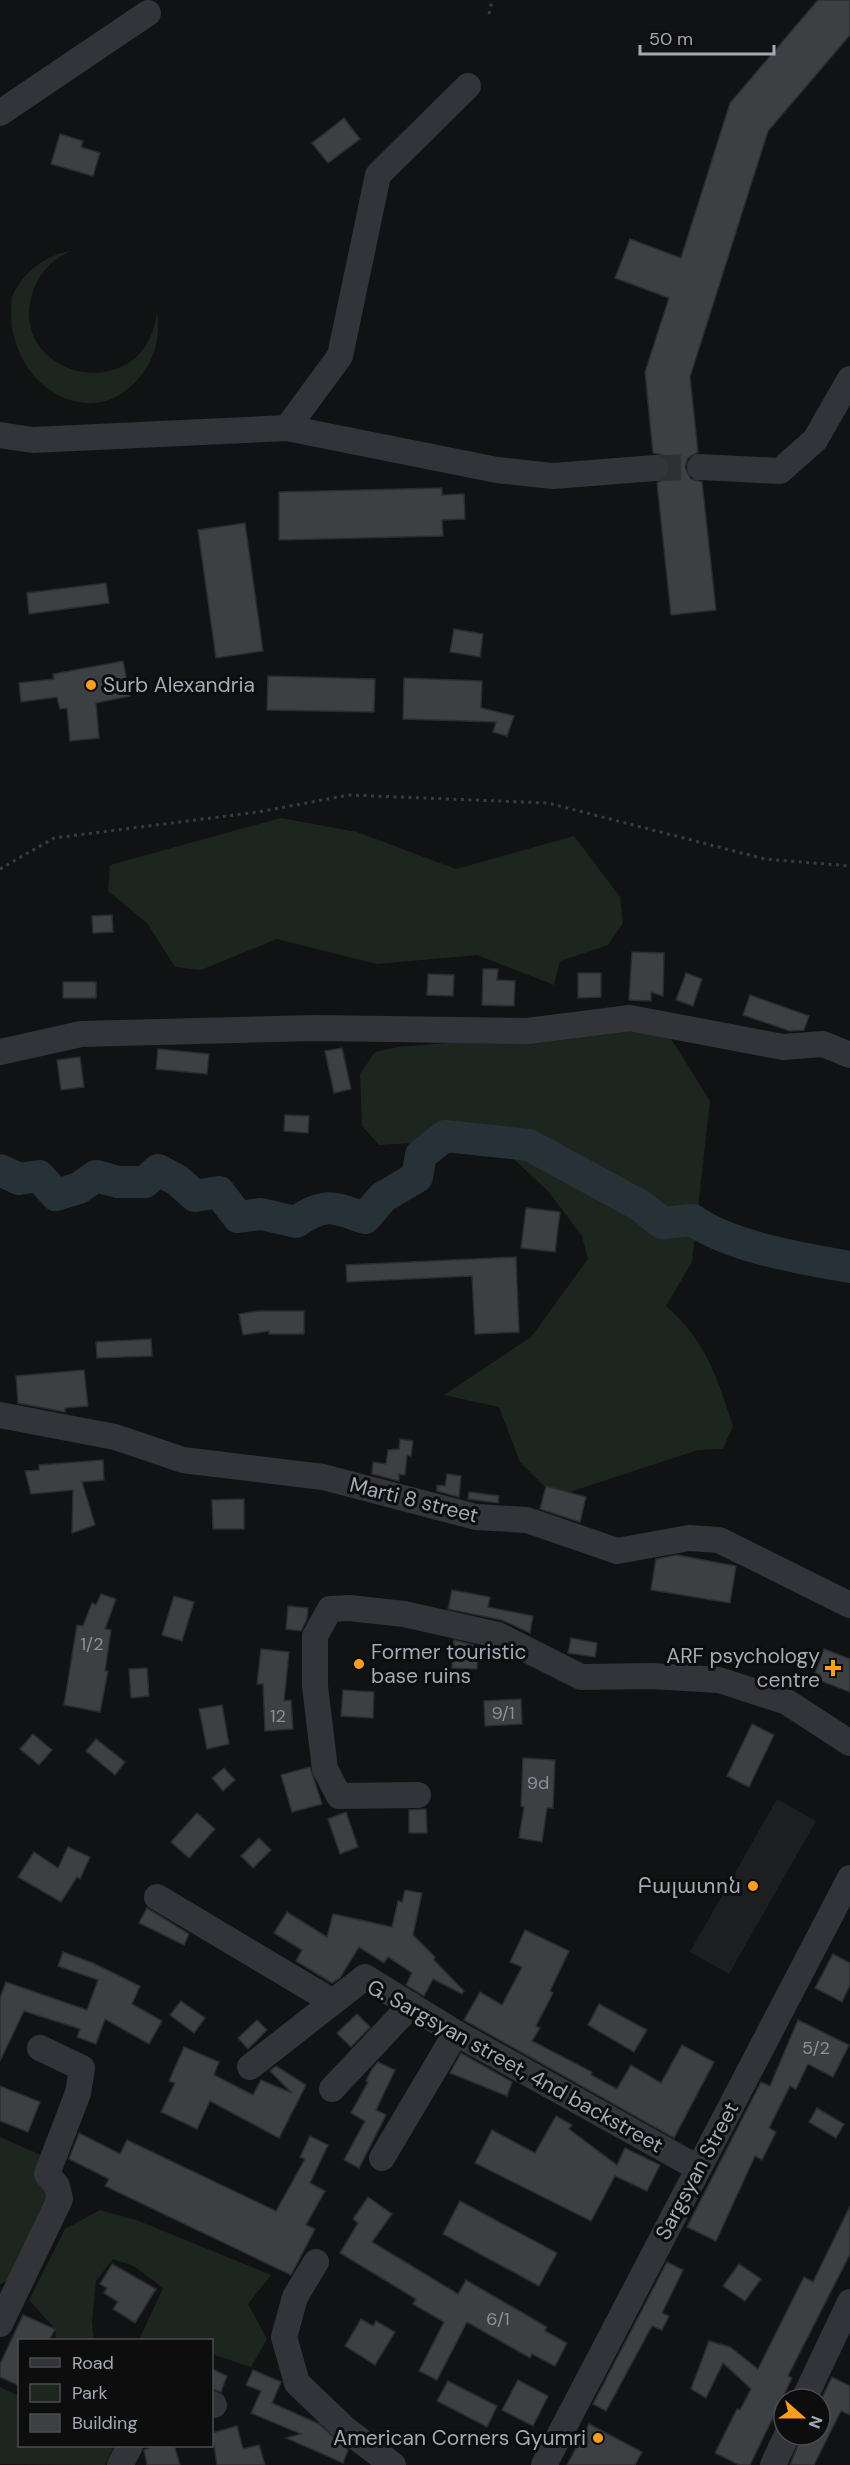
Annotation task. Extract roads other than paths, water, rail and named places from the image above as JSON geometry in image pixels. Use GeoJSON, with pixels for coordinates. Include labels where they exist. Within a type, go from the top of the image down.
{"type":"FeatureCollection","features":[{"type":"Feature","properties":{"kind":"street"},"geometry":{"type":"LineString","coordinates":[[0,113],[148,13]]}},
{"type":"Feature","properties":{"kind":"street"},"geometry":{"type":"LineString","coordinates":[[287,428],[340,356],[378,175],[468,86]]}},
{"type":"Feature","properties":{"kind":"street"},"geometry":{"type":"LineString","coordinates":[[700,467],[780,471],[815,440],[850,379]]}},
{"type":"Feature","properties":{"kind":"street"},"geometry":{"type":"LineString","coordinates":[[0,435],[33,440],[287,428],[497,470],[553,476],[655,468]]}},
{"type":"Feature","properties":{"kind":"street"},"geometry":{"type":"LineString","coordinates":[[0,1052],[81,1034],[316,1028],[527,1031],[630,1018],[783,1047],[823,1044],[850,1055]]}},
{"type":"Feature","properties":{"kind":"street","name":"Marti 8 street"},"geometry":{"type":"LineString","coordinates":[[0,1415],[115,1437],[183,1460],[322,1477],[476,1517],[527,1520],[616,1551],[689,1538],[719,1540],[850,1605]]}},
{"type":"Feature","properties":{"kind":"street"},"geometry":{"type":"LineString","coordinates":[[418,1795],[339,1796],[325,1769],[315,1686],[315,1636],[330,1608],[404,1614],[498,1635],[581,1677],[652,1676],[719,1680],[787,1702],[850,1743]]}},
{"type":"Feature","properties":{"kind":"street","name":"Sargsyan Street"},"geometry":{"type":"LineString","coordinates":[[544,2465],[698,2168],[847,1889]]}},
{"type":"Feature","properties":{"kind":"street"},"geometry":{"type":"LineString","coordinates":[[157,1897],[333,2002]]}},
{"type":"Feature","properties":{"kind":"street","name":"G. Sargsyan street, 4nd backstreet"},"geometry":{"type":"LineString","coordinates":[[250,2067],[365,1977],[456,2033],[698,2168]]}},
{"type":"Feature","properties":{"kind":"street"},"geometry":{"type":"LineString","coordinates":[[332,2089],[411,2005]]}},
{"type":"Feature","properties":{"kind":"street"},"geometry":{"type":"LineString","coordinates":[[382,2158],[456,2033]]}},
{"type":"Feature","properties":{"kind":"street"},"geometry":{"type":"LineString","coordinates":[[0,2324],[60,2199],[57,2186],[47,2174],[78,2093],[82,2067],[40,2048]]}},
{"type":"Feature","properties":{"kind":"street"},"geometry":{"type":"LineString","coordinates":[[316,2262],[295,2297],[284,2337],[297,2383],[345,2428],[393,2465]]}},
{"type":"Feature","properties":{"kind":"street"},"geometry":{"type":"LineString","coordinates":[[810,2387],[850,2302]]}},
{"type":"Feature","properties":{"kind":"street"},"geometry":{"type":"LineString","coordinates":[[120,2465],[129,2447]]}},
{"type":"Feature","properties":{"kind":"street"},"geometry":{"type":"LineString","coordinates":[[773,2465],[782,2447]]}},
{"type":"Feature","properties":{"kind":"waterway"},"geometry":{"type":"LineString","coordinates":[[0,1170],[19,1179],[39,1176],[56,1195],[79,1188],[96,1176],[118,1182],[145,1182],[158,1170],[177,1180],[195,1196],[219,1192],[238,1217],[261,1214],[296,1222],[315,1211],[330,1208],[365,1218],[383,1197],[417,1177],[421,1155],[445,1136],[529,1145],[641,1206],[662,1223],[693,1220],[727,1238],[747,1245],[850,1267]]}},
{"type":"Feature","properties":{"kind":"tunnel"},"geometry":{"type":"LineString","coordinates":[[655,468],[700,467]]}},
{"type":"Feature","properties":{"kind":"place","name":"Surb Alexandria"},"geometry":{"type":"Point","coordinates":[91,685]}},
{"type":"Feature","properties":{"kind":"place","name":"Former touristic base ruins"},"geometry":{"type":"Point","coordinates":[359,1664]}},
{"type":"Feature","properties":{"kind":"place","name":"ARF psychology centre"},"geometry":{"type":"Point","coordinates":[833,1668]}},
{"type":"Feature","properties":{"kind":"place","name":"Բալատոն"},"geometry":{"type":"Point","coordinates":[753,1886]}},
{"type":"Feature","properties":{"kind":"place","name":"American Corners Gyumri"},"geometry":{"type":"Point","coordinates":[598,2438]}}]}
